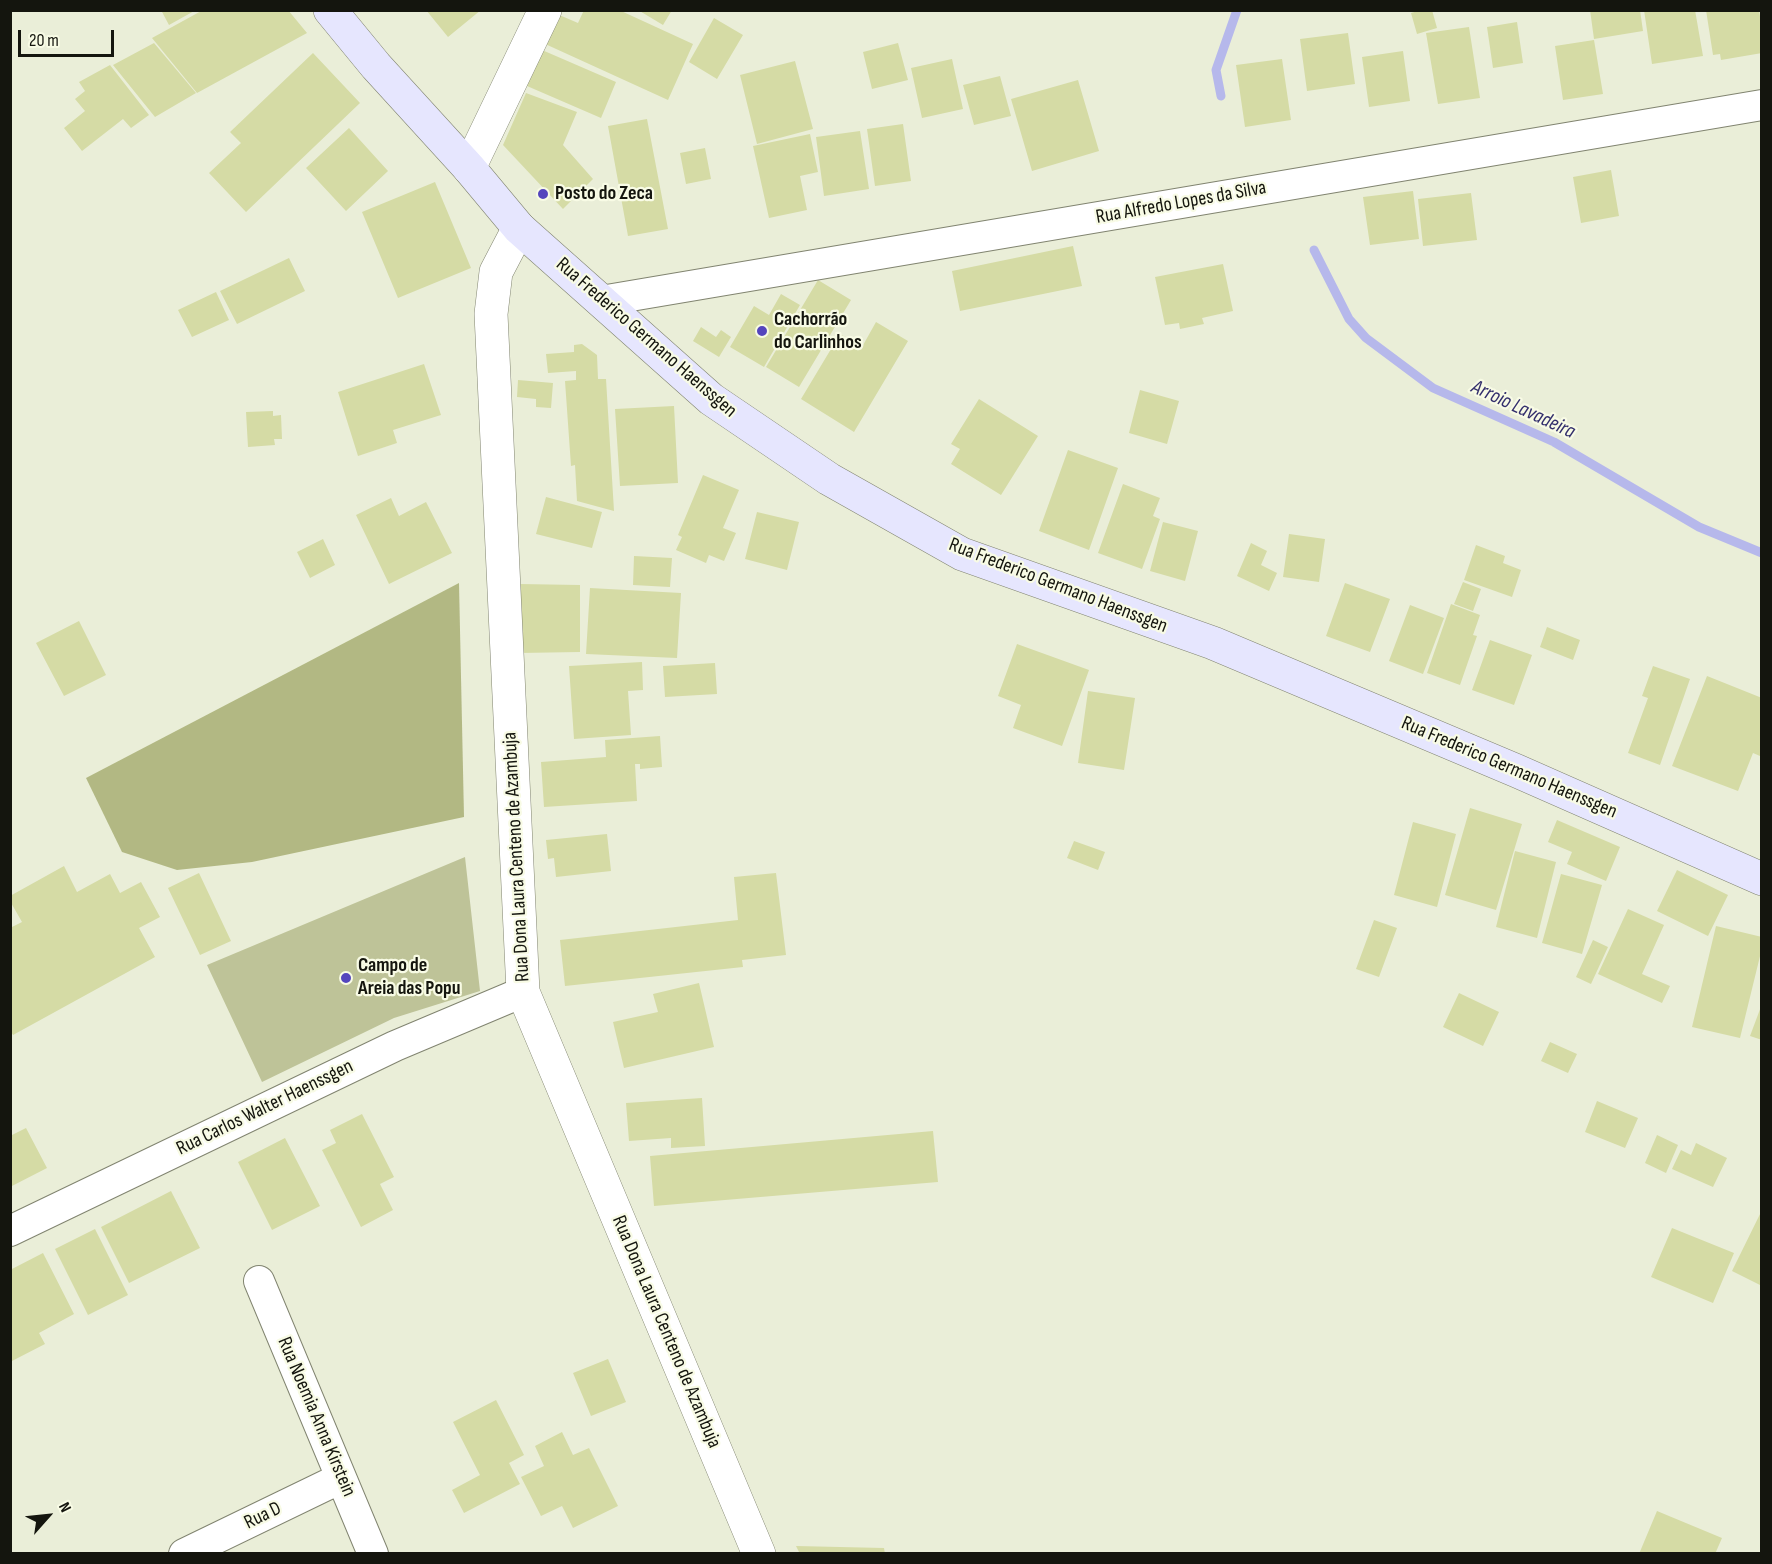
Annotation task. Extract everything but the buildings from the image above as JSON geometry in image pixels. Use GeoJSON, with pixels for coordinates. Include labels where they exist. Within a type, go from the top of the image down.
{"type":"FeatureCollection","features":[{"type":"Feature","properties":{"kind":"main road","name":"Rua Frederico Germano Haenssgen"},"geometry":{"type":"LineString","coordinates":[[330,10],[376,66],[469,168],[519,228],[711,399],[829,479],[962,554],[1213,643],[1517,771],[1761,879]]}},
{"type":"Feature","properties":{"kind":"street"},"geometry":{"type":"LineString","coordinates":[[469,168],[546,10]]}},
{"type":"Feature","properties":{"kind":"street","name":"Rua Alfredo Lopes da Silva"},"geometry":{"type":"LineString","coordinates":[[601,301],[1761,105]]}},
{"type":"Feature","properties":{"kind":"street","name":"Rua Dona Laura Centeno de Azambuja"},"geometry":{"type":"LineString","coordinates":[[519,228],[496,272],[491,314],[523,992],[759,1554]]}},
{"type":"Feature","properties":{"kind":"street","name":"Rua Carlos Walter Haenssgen"},"geometry":{"type":"LineString","coordinates":[[10,1231],[395,1046],[523,992]]}},
{"type":"Feature","properties":{"kind":"street","name":"Rua Noemia Anna Kirstein"},"geometry":{"type":"LineString","coordinates":[[260,1281],[373,1554]]}},
{"type":"Feature","properties":{"kind":"street","name":"Rua D"},"geometry":{"type":"LineString","coordinates":[[184,1554],[341,1478]]}},
{"type":"Feature","properties":{"kind":"green space"},"geometry":{"type":"Polygon","coordinates":[[[459,583],[464,817],[252,862],[177,870],[122,852],[86,778],[459,583]]]}},
{"type":"Feature","properties":{"kind":"green space","name":"Campo de Areia das Popu"},"geometry":{"type":"Polygon","coordinates":[[[465,857],[480,991],[394,1018],[262,1082],[207,965],[465,857]]]}},
{"type":"Feature","properties":{"kind":"waterway","name":"Arroio Lavadeira"},"geometry":{"type":"LineString","coordinates":[[1221,96],[1216,70],[1237,10]]}},
{"type":"Feature","properties":{"kind":"waterway","name":"Arroio Lavadeira"},"geometry":{"type":"LineString","coordinates":[[1314,250],[1349,319],[1366,338],[1433,388],[1554,442],[1699,527],[1762,553]]}},
{"type":"Feature","properties":{"kind":"place","name":"Posto do Zeca"},"geometry":{"type":"Point","coordinates":[543,194]}},
{"type":"Feature","properties":{"kind":"place","name":"Cachorrão do Carlinhos"},"geometry":{"type":"Point","coordinates":[762,331]}},
{"type":"Feature","properties":{"kind":"place","name":"Campo de Areia das Popu"},"geometry":{"type":"Point","coordinates":[346,978]}}]}
